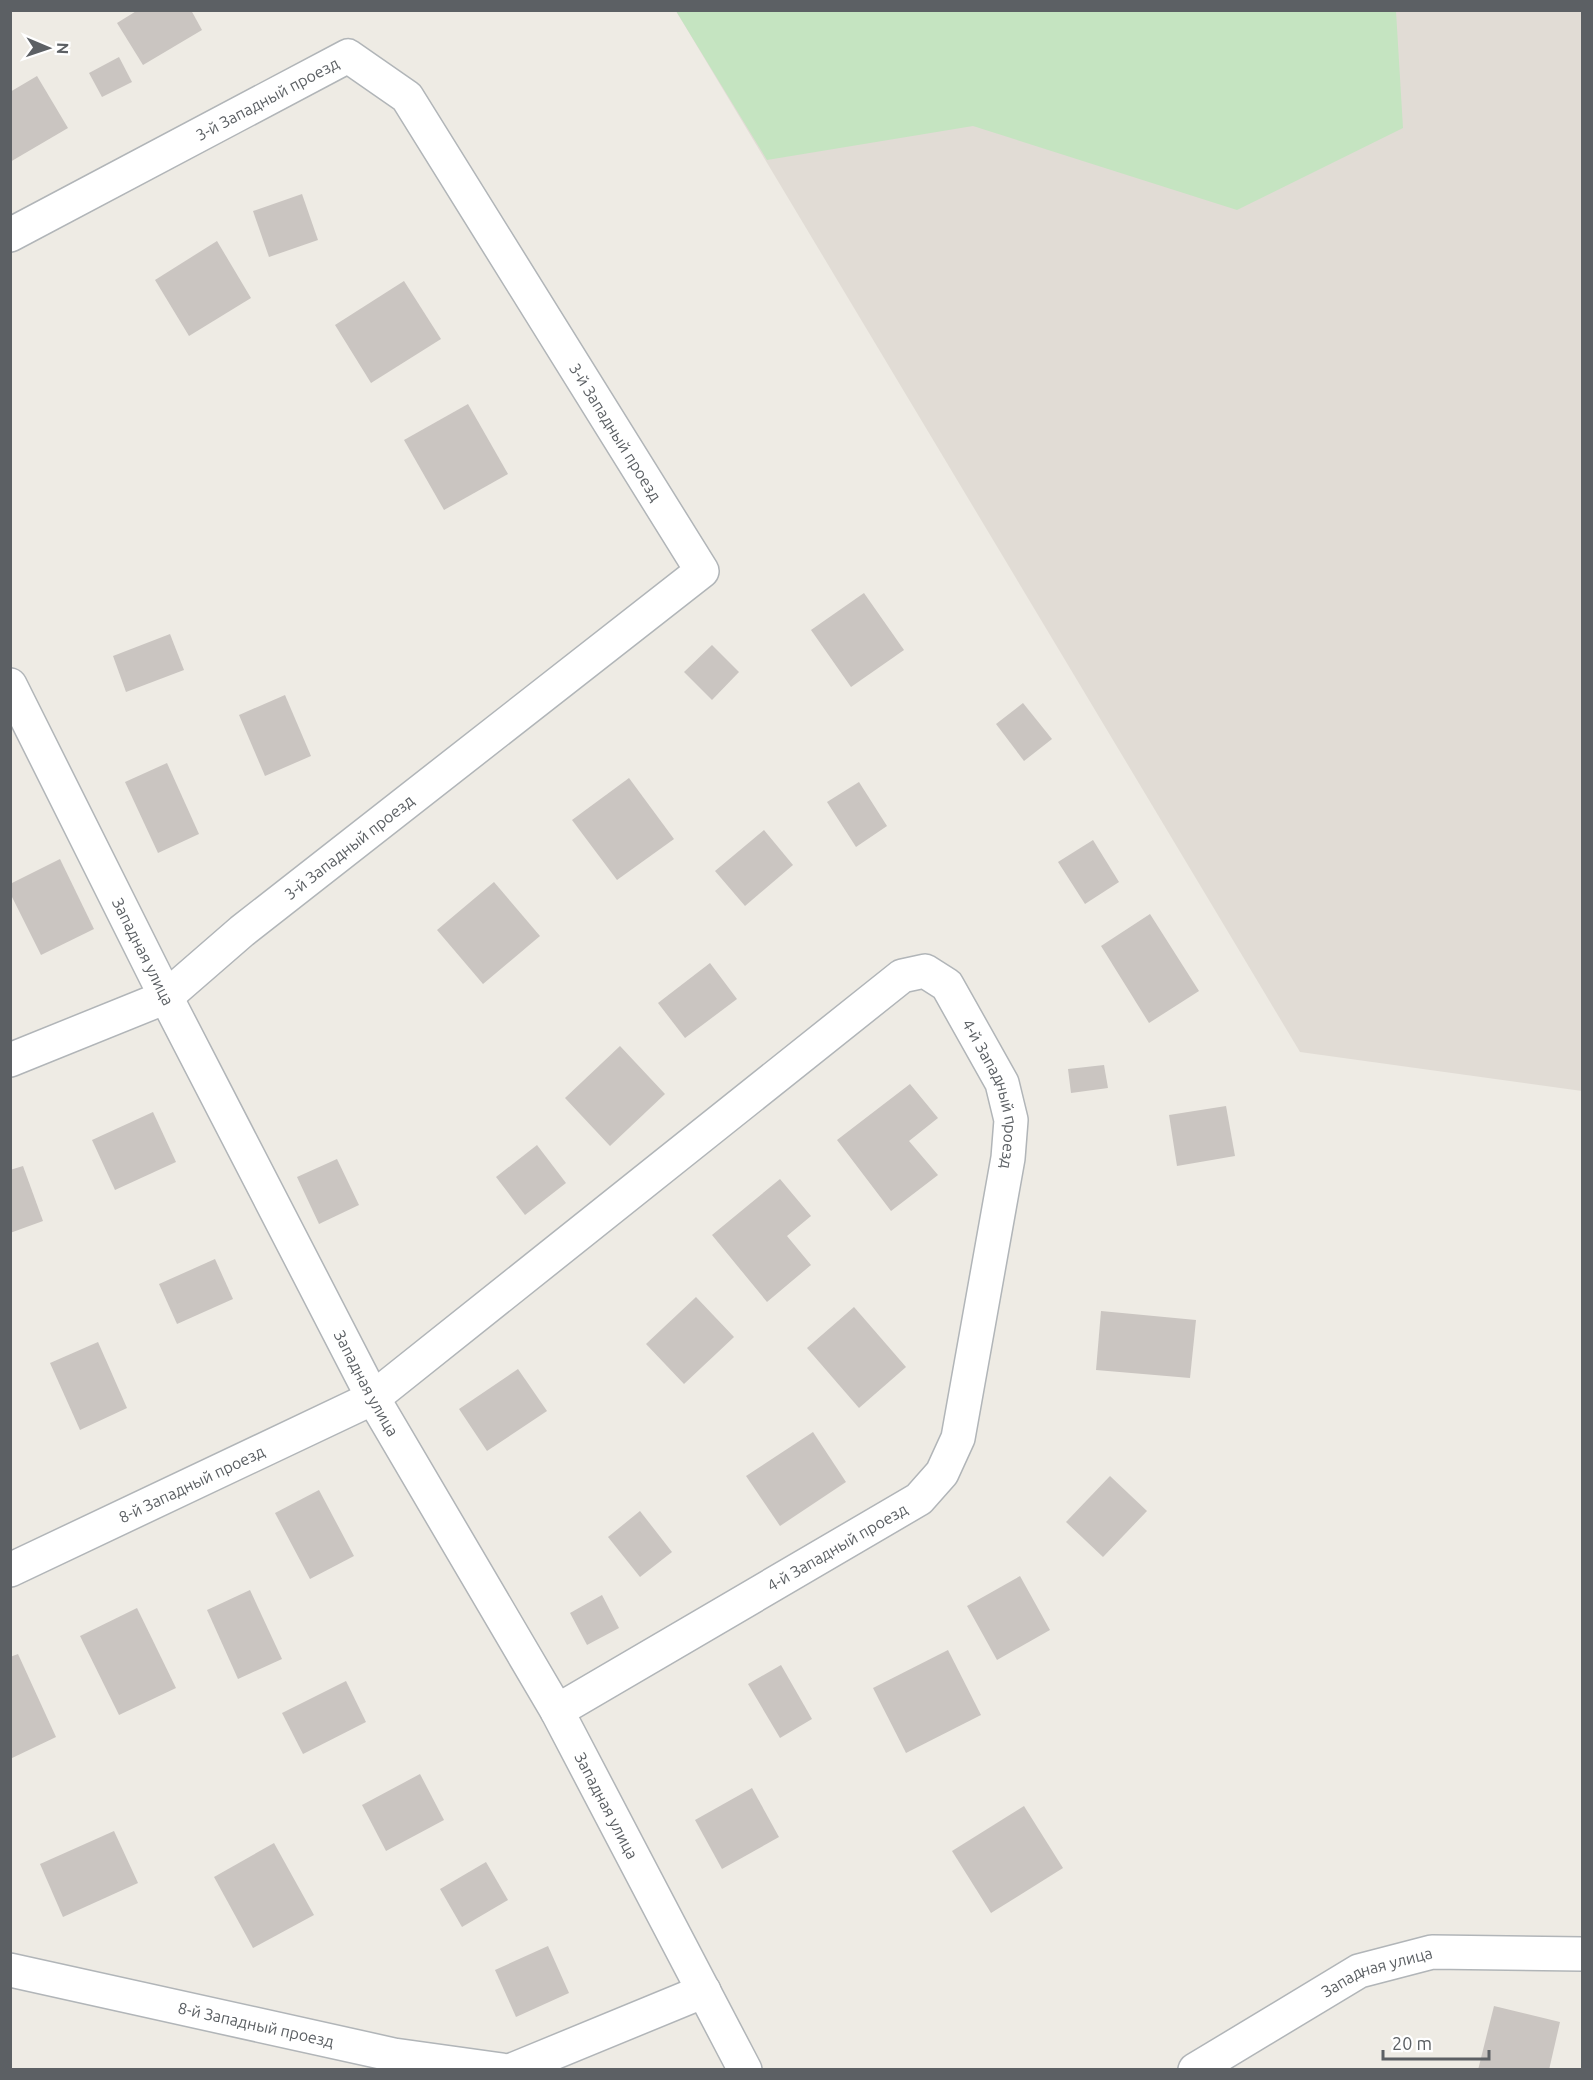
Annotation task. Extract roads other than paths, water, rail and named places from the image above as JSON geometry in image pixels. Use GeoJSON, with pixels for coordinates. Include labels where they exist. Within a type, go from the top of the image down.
{"type":"FeatureCollection","features":[{"type":"Feature","properties":{"kind":"street","name":"3-й Западный проезд"},"geometry":{"type":"LineString","coordinates":[[10,235],[348,56],[407,96],[702,571],[242,931],[166,997]]}},
{"type":"Feature","properties":{"kind":"street","name":"Западная улица"},"geometry":{"type":"LineString","coordinates":[[10,685],[166,997],[373,1398],[557,1711],[745,2070]]}},
{"type":"Feature","properties":{"kind":"street","name":"4-й Западный проезд"},"geometry":{"type":"LineString","coordinates":[[373,1398],[902,975],[925,971],[948,985],[1002,1083],[1011,1120],[1008,1158],[958,1438],[942,1473],[919,1499],[557,1711]]}},
{"type":"Feature","properties":{"kind":"street"},"geometry":{"type":"LineString","coordinates":[[10,1060],[166,997]]}},
{"type":"Feature","properties":{"kind":"street","name":"8-й Западный проезд"},"geometry":{"type":"LineString","coordinates":[[10,1570],[373,1398]]}},
{"type":"Feature","properties":{"kind":"street","name":"Западная улица"},"geometry":{"type":"LineString","coordinates":[[1195,2070],[1359,1971],[1432,1952],[1582,1954]]}},
{"type":"Feature","properties":{"kind":"street","name":"8-й Западный проезд"},"geometry":{"type":"LineString","coordinates":[[10,1970],[394,2055],[502,2070]]}},
{"type":"Feature","properties":{"kind":"street"},"geometry":{"type":"LineString","coordinates":[[512,2070],[704,1991]]}}]}
